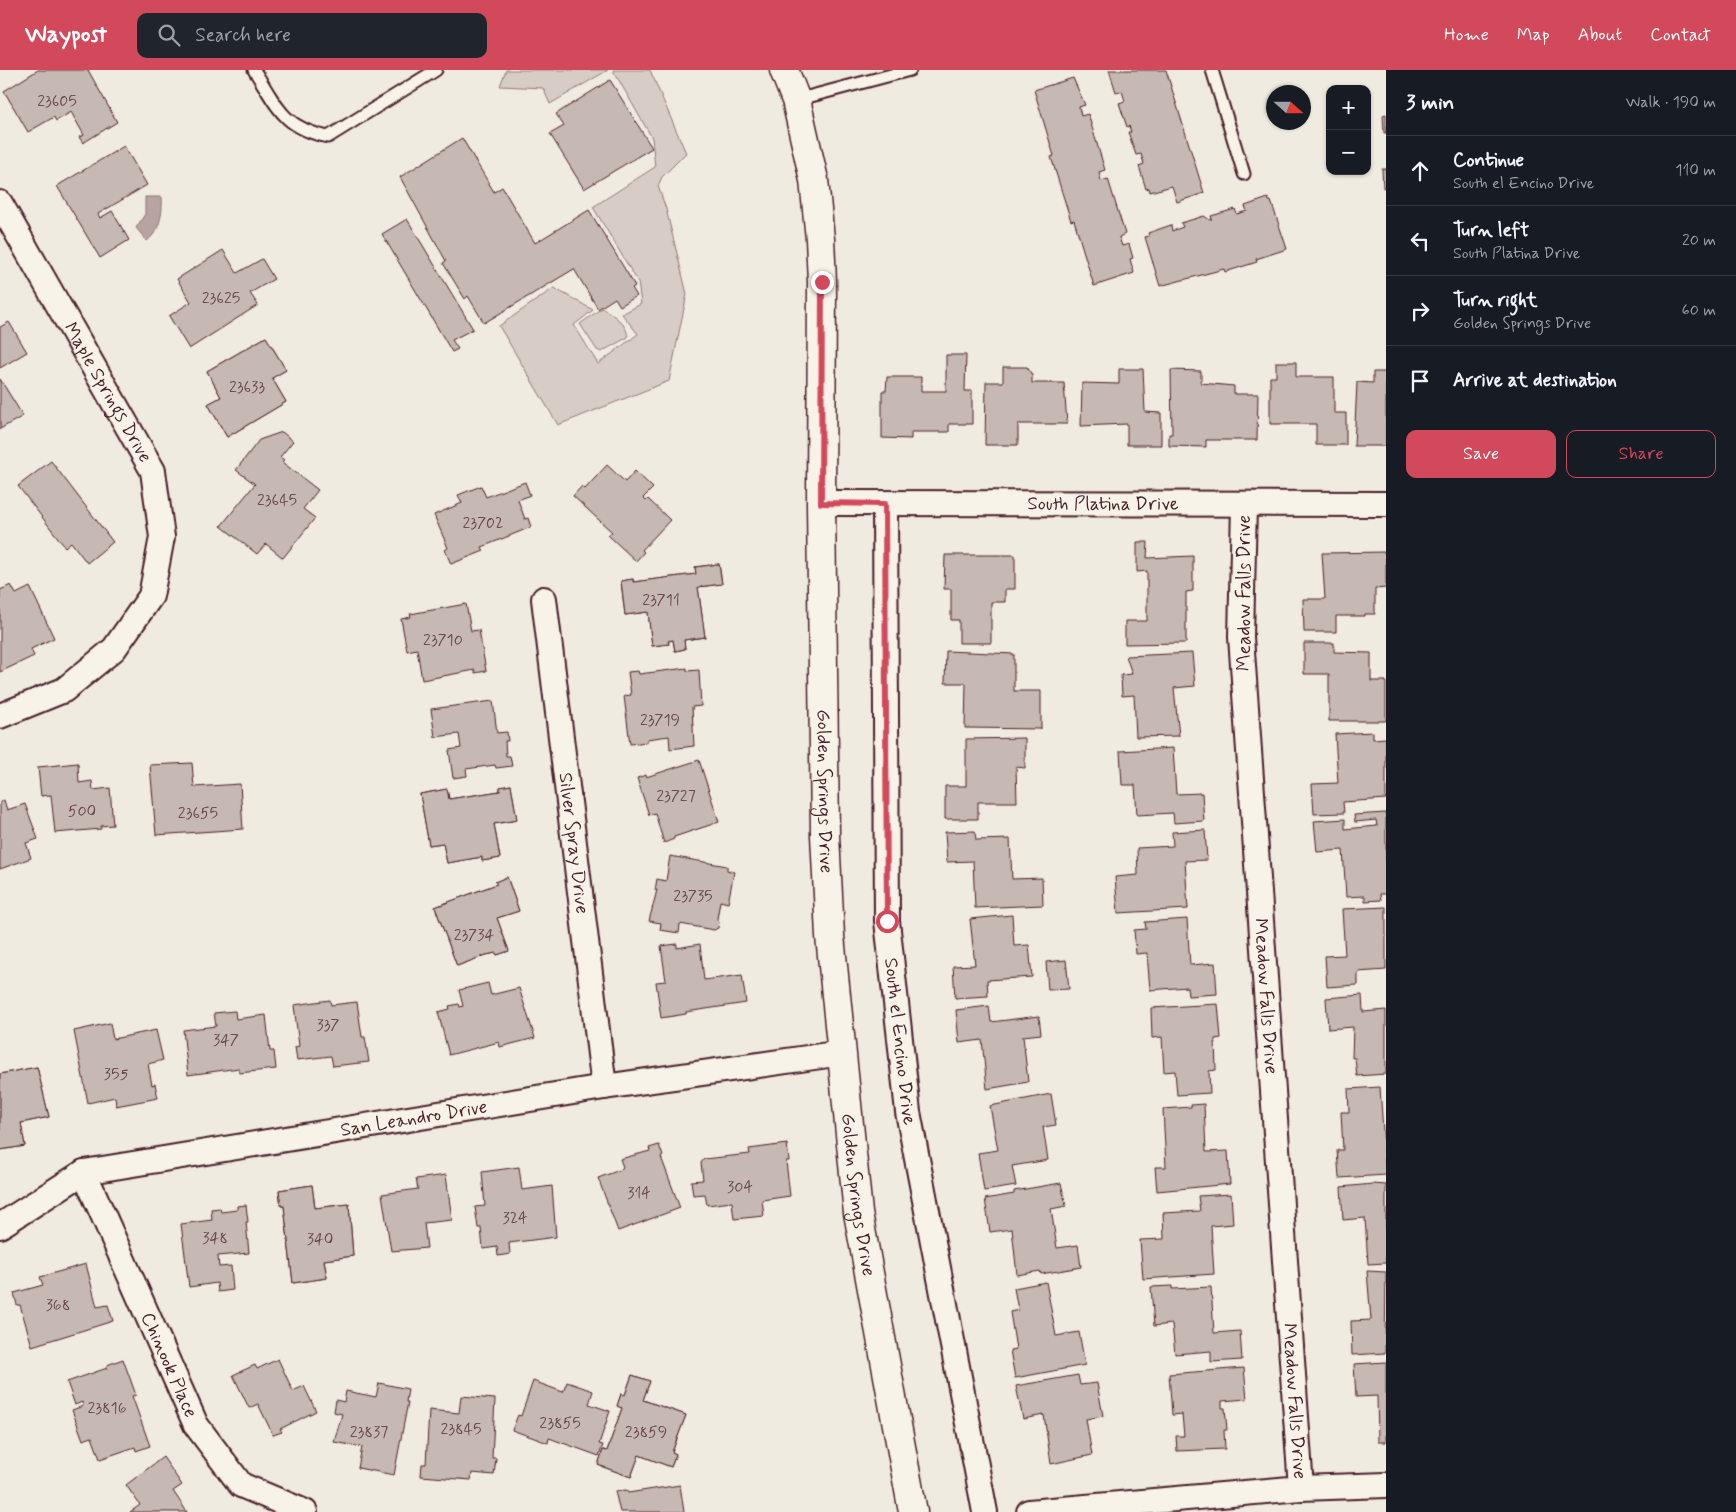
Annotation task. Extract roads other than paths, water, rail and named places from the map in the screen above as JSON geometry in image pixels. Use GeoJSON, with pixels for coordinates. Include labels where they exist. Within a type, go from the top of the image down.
{"type":"FeatureCollection","features":[{"type":"Feature","properties":{"kind":"main road","name":"Golden Springs Drive"},"geometry":{"type":"LineString","coordinates":[[784,70],[796,100],[814,180],[820,239],[822,282],[821,503],[825,835],[830,936],[858,1213],[913,1512]]}},
{"type":"Feature","properties":{"kind":"street","name":"Maple Springs Drive"},"geometry":{"type":"LineString","coordinates":[[0,203],[153,471],[162,537],[152,596],[114,648],[64,690],[0,716]]}},
{"type":"Feature","properties":{"kind":"street","name":"South Platina Drive"},"geometry":{"type":"LineString","coordinates":[[821,503],[1386,504]]}},
{"type":"Feature","properties":{"kind":"street","name":"South el Encino Drive"},"geometry":{"type":"LineString","coordinates":[[885,504],[887,921],[908,1112],[985,1512]]}},
{"type":"Feature","properties":{"kind":"street","name":"Meadow Falls Drive"},"geometry":{"type":"LineString","coordinates":[[1244,505],[1241,637],[1301,1488]]}},
{"type":"Feature","properties":{"kind":"street","name":"Silver Spray Drive"},"geometry":{"type":"LineString","coordinates":[[544,600],[604,1087]]}},
{"type":"Feature","properties":{"kind":"street","name":"San Leandro Drive"},"geometry":{"type":"LineString","coordinates":[[0,1226],[84,1172],[604,1087],[842,1053]]}},
{"type":"Feature","properties":{"kind":"street","name":"Chinook Place"},"geometry":{"type":"LineString","coordinates":[[84,1172],[196,1425],[241,1484],[305,1512]]}},
{"type":"Feature","properties":{"kind":"street"},"geometry":{"type":"LineString","coordinates":[[1029,1512],[1301,1488],[1386,1485]]}},
{"type":"Feature","properties":{"kind":"lane"},"geometry":{"type":"LineString","coordinates":[[254,70],[286,120],[309,133],[328,137],[436,70]]}},
{"type":"Feature","properties":{"kind":"lane"},"geometry":{"type":"LineString","coordinates":[[796,100],[910,70]]}},
{"type":"Feature","properties":{"kind":"lane"},"geometry":{"type":"LineString","coordinates":[[1212,70],[1244,174]]}}]}
